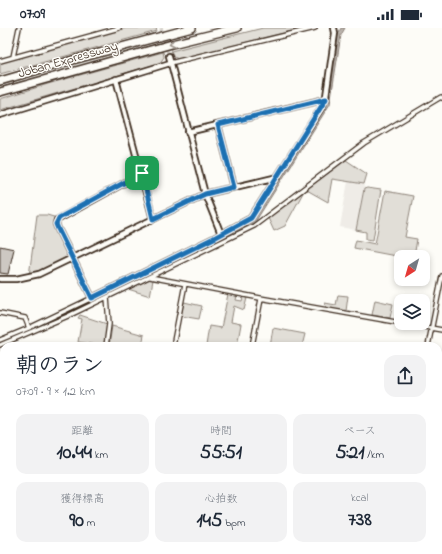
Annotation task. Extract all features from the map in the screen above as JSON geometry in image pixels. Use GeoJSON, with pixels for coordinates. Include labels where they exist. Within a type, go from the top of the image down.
{"type":"FeatureCollection","features":[{"type":"Feature","properties":{"kind":"highway","name":"Joban Expressway"},"geometry":{"type":"LineString","coordinates":[[0,81],[192,28]]}},
{"type":"Feature","properties":{"kind":"highway","name":"Joban Expressway"},"geometry":{"type":"LineString","coordinates":[[0,92],[172,44],[237,28]]}},
{"type":"Feature","properties":{"kind":"street"},"geometry":{"type":"LineString","coordinates":[[13,57],[19,28]]}},
{"type":"Feature","properties":{"kind":"street"},"geometry":{"type":"LineString","coordinates":[[0,61],[119,28]]}},
{"type":"Feature","properties":{"kind":"street"},"geometry":{"type":"LineString","coordinates":[[0,115],[170,63],[315,28]]}},
{"type":"Feature","properties":{"kind":"street"},"geometry":{"type":"LineString","coordinates":[[0,340],[92,298],[251,218],[326,99],[335,33],[334,28]]}},
{"type":"Feature","properties":{"kind":"street"},"geometry":{"type":"LineString","coordinates":[[169,56],[205,194],[221,234]]}},
{"type":"Feature","properties":{"kind":"street"},"geometry":{"type":"LineString","coordinates":[[116,79],[153,219]]}},
{"type":"Feature","properties":{"kind":"street"},"geometry":{"type":"LineString","coordinates":[[8,342],[36,331],[254,226],[364,143],[441,97],[442,98]]}},
{"type":"Feature","properties":{"kind":"street"},"geometry":{"type":"LineString","coordinates":[[188,132],[326,99]]}},
{"type":"Feature","properties":{"kind":"street"},"geometry":{"type":"LineString","coordinates":[[218,125],[234,187]]}},
{"type":"Feature","properties":{"kind":"street"},"geometry":{"type":"LineString","coordinates":[[92,298],[58,229],[56,224],[57,220],[142,173]]}},
{"type":"Feature","properties":{"kind":"street"},"geometry":{"type":"LineString","coordinates":[[0,279],[16,280],[39,274],[205,194],[278,177]]}},
{"type":"Feature","properties":{"kind":"street"},"geometry":{"type":"LineString","coordinates":[[429,342],[442,276]]}},
{"type":"Feature","properties":{"kind":"street"},"geometry":{"type":"LineString","coordinates":[[150,277],[261,299],[394,322]]}},
{"type":"Feature","properties":{"kind":"street"},"geometry":{"type":"LineString","coordinates":[[174,342],[185,284]]}},
{"type":"Feature","properties":{"kind":"street"},"geometry":{"type":"LineString","coordinates":[[107,342],[109,324],[108,297]]}},
{"type":"Feature","properties":{"kind":"street"},"geometry":{"type":"LineString","coordinates":[[253,342],[261,299]]}},
{"type":"Feature","properties":{"kind":"street"},"geometry":{"type":"LineString","coordinates":[[0,313],[25,318],[29,328]]}},
{"type":"Feature","properties":{"kind":"street"},"geometry":{"type":"LineString","coordinates":[[432,328],[442,330]]}},
{"type":"Feature","properties":{"kind":"shaded area"},"geometry":{"type":"Polygon","coordinates":[[[126,28],[156,28],[157,31],[0,74],[0,63],[126,28]]]}},
{"type":"Feature","properties":{"kind":"shaded area"},"geometry":{"type":"Polygon","coordinates":[[[263,28],[305,28],[178,59],[174,57],[171,51],[263,28]]]}},
{"type":"Feature","properties":{"kind":"shaded area"},"geometry":{"type":"Polygon","coordinates":[[[341,28],[345,28],[341,35],[330,104],[255,222],[41,327],[0,342],[65,313],[252,220],[327,102],[338,34],[341,28]]]}},
{"type":"Feature","properties":{"kind":"shaded area"},"geometry":{"type":"Polygon","coordinates":[[[163,52],[164,57],[160,63],[0,110],[0,99],[51,83],[163,52]]]}},
{"type":"Feature","properties":{"kind":"shaded area"},"geometry":{"type":"Polygon","coordinates":[[[346,160],[367,174],[364,184],[332,179],[328,202],[306,190],[346,160]]]}},
{"type":"Feature","properties":{"kind":"shaded area"},"geometry":{"type":"Polygon","coordinates":[[[348,181],[365,184],[356,230],[340,227],[348,181]]]}},
{"type":"Feature","properties":{"kind":"shaded area"},"geometry":{"type":"Polygon","coordinates":[[[364,189],[381,190],[373,240],[366,239],[366,232],[356,230],[364,189]]]}},
{"type":"Feature","properties":{"kind":"shaded area"},"geometry":{"type":"Polygon","coordinates":[[[304,191],[285,226],[274,231],[268,218],[304,191]]]}},
{"type":"Feature","properties":{"kind":"shaded area"},"geometry":{"type":"Polygon","coordinates":[[[385,191],[413,196],[405,237],[417,239],[415,250],[394,250],[394,256],[354,248],[356,240],[375,244],[385,191]]]}},
{"type":"Feature","properties":{"kind":"shaded area"},"geometry":{"type":"Polygon","coordinates":[[[37,215],[47,215],[57,218],[55,220],[70,258],[29,276],[37,215]]]}},
{"type":"Feature","properties":{"kind":"shaded area"},"geometry":{"type":"Polygon","coordinates":[[[150,279],[153,280],[150,296],[128,289],[150,279]]]}},
{"type":"Feature","properties":{"kind":"shaded area"},"geometry":{"type":"Polygon","coordinates":[[[228,294],[237,296],[236,300],[242,301],[243,297],[247,298],[244,310],[234,306],[231,322],[241,324],[238,342],[207,342],[209,326],[221,328],[228,294]]]}},
{"type":"Feature","properties":{"kind":"shaded area"},"geometry":{"type":"Polygon","coordinates":[[[338,295],[348,296],[346,311],[326,308],[325,303],[336,305],[338,295]]]}},
{"type":"Feature","properties":{"kind":"shaded area"},"geometry":{"type":"Polygon","coordinates":[[[375,300],[393,304],[390,318],[372,315],[375,300]]]}},
{"type":"Feature","properties":{"kind":"shaded area"},"geometry":{"type":"Polygon","coordinates":[[[184,302],[202,306],[199,319],[181,316],[184,302]]]}},
{"type":"Feature","properties":{"kind":"shaded area"},"geometry":{"type":"Polygon","coordinates":[[[80,315],[107,324],[105,342],[78,342],[82,319],[78,318],[80,315]]]}},
{"type":"Feature","properties":{"kind":"shaded area"},"geometry":{"type":"Polygon","coordinates":[[[112,326],[144,335],[143,342],[110,342],[112,326]]]}},
{"type":"Feature","properties":{"kind":"shaded area"},"geometry":{"type":"Polygon","coordinates":[[[273,328],[305,334],[303,342],[271,342],[273,328]]]}},
{"type":"Feature","properties":{"kind":"building"},"geometry":{"type":"Polygon","coordinates":[[[0,246],[14,249],[8,274],[0,273],[0,246]]]}},
{"type":"Feature","properties":{"kind":"tunnel"},"geometry":{"type":"LineString","coordinates":[[161,28],[169,56]]}},
{"type":"Feature","properties":{"kind":"route"},"geometry":{"type":"LineString","coordinates":[[326,99],[292,156],[251,218],[246,222],[92,298],[58,229],[56,224],[57,220],[142,173],[153,219],[205,194],[234,187],[218,125],[326,99]]}}]}
